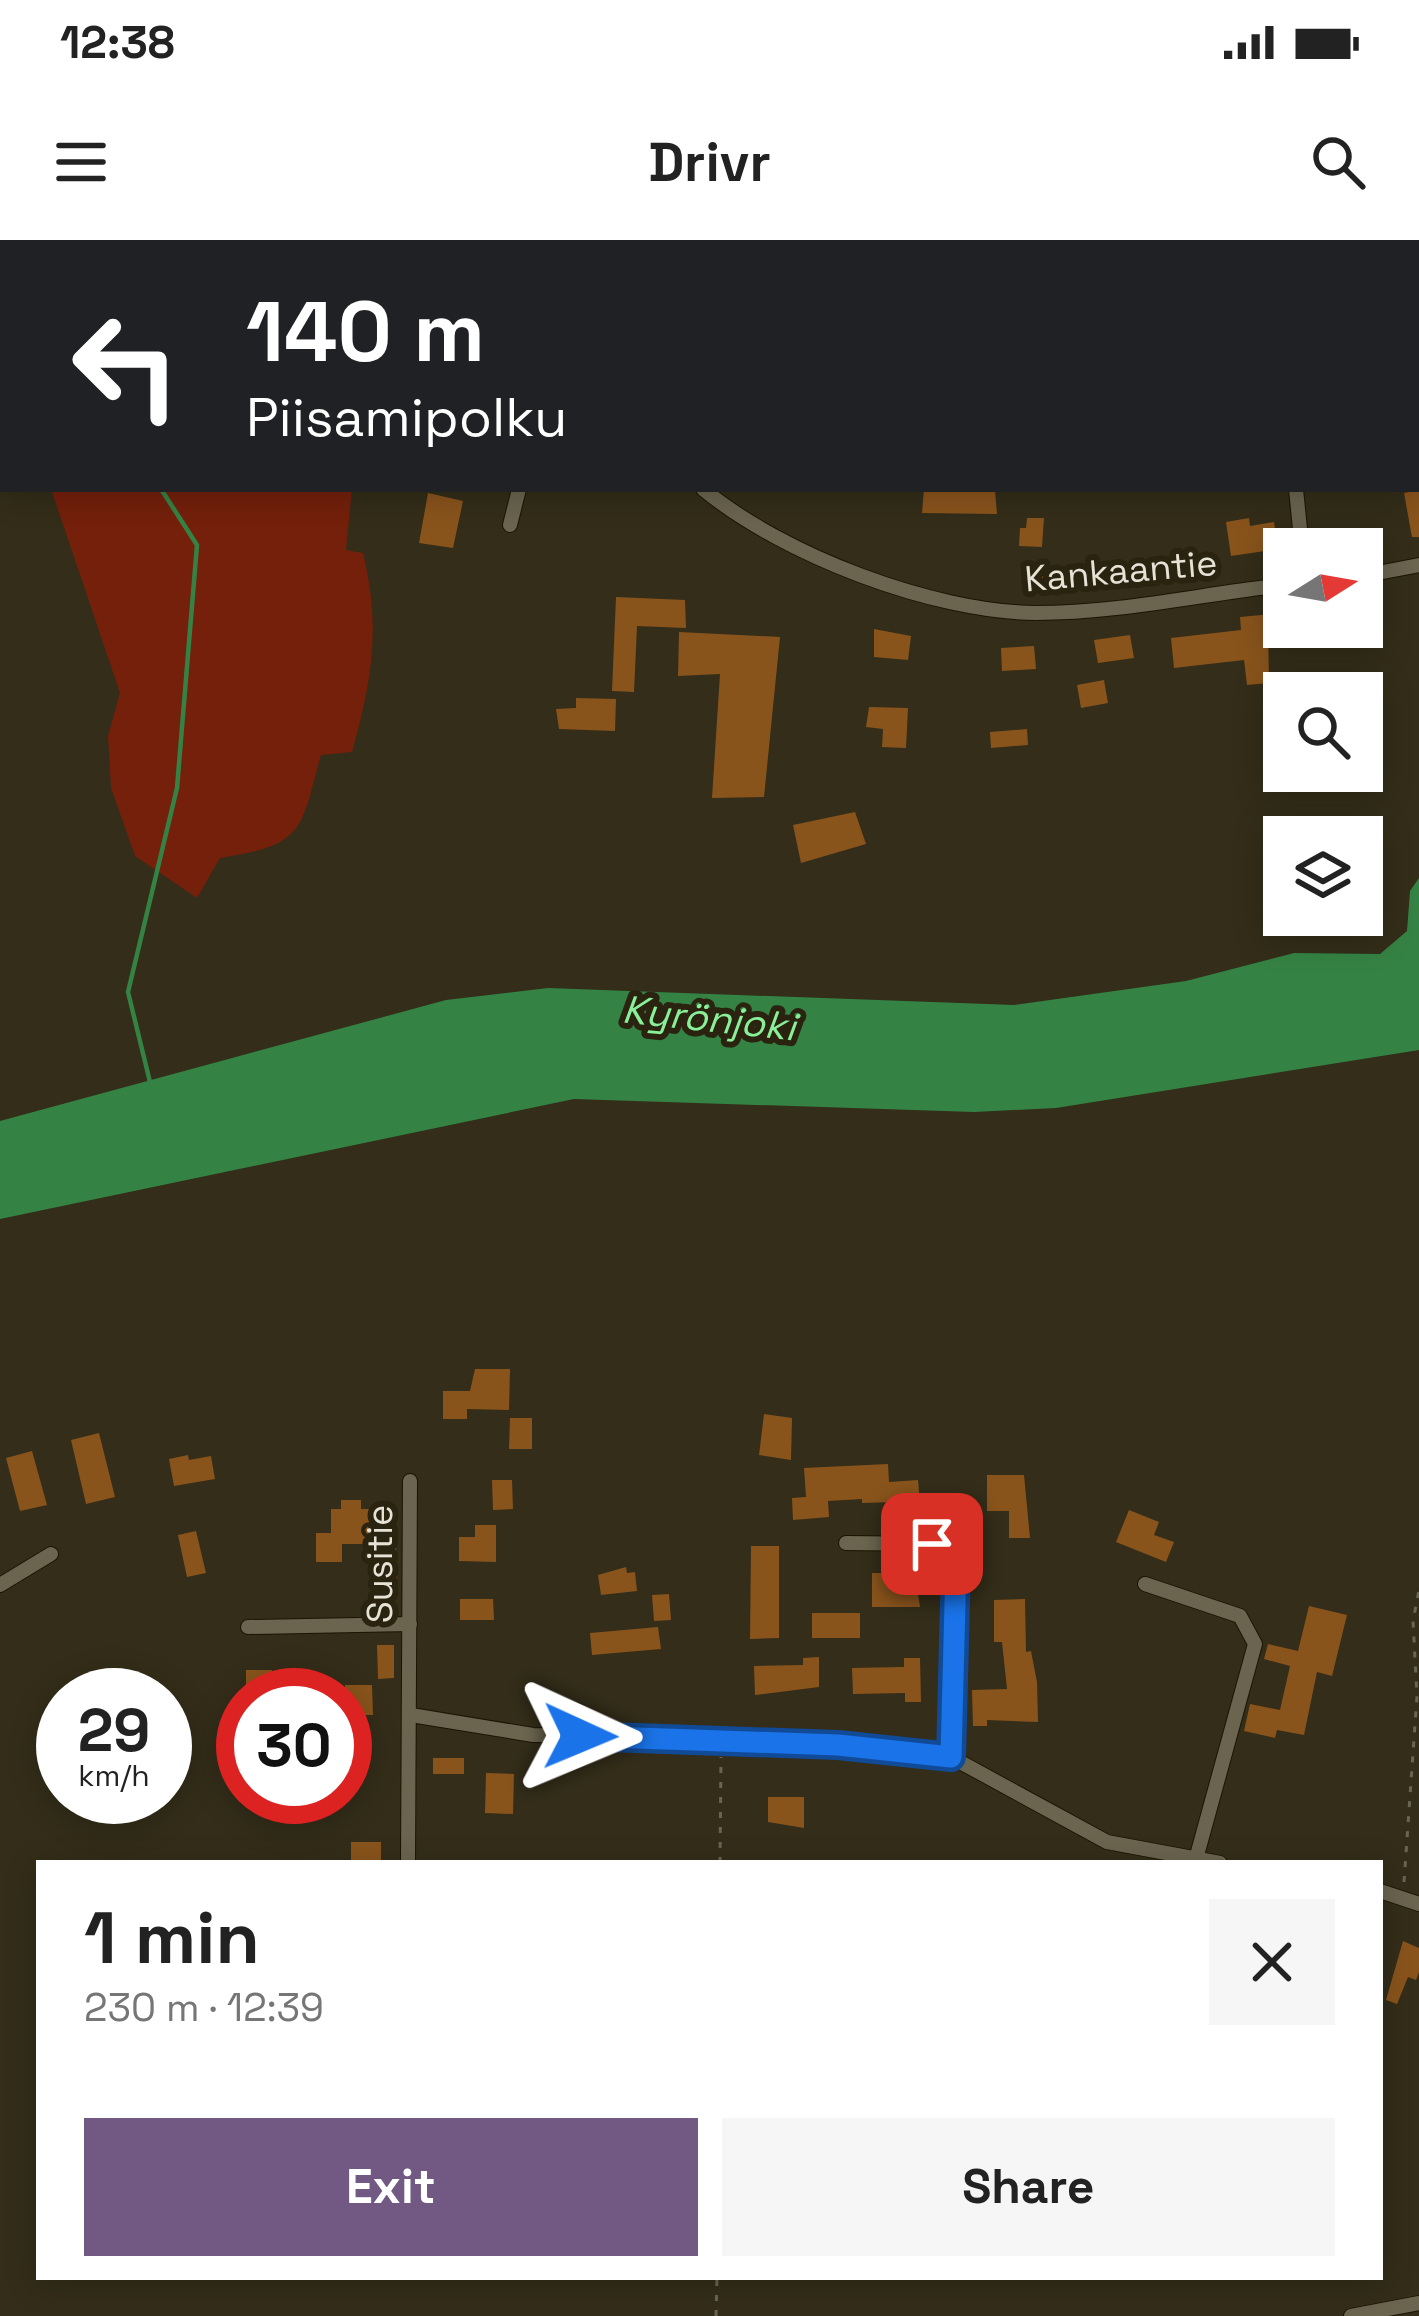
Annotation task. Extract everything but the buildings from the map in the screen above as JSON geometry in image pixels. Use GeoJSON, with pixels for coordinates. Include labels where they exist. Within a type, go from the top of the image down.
{"type":"FeatureCollection","features":[{"type":"Feature","properties":{"kind":"street"},"geometry":{"type":"LineString","coordinates":[[510,525],[518,492]]}},
{"type":"Feature","properties":{"kind":"street","name":"Kankaantie"},"geometry":{"type":"LineString","coordinates":[[707,492],[768,533],[830,562],[972,608],[1078,610],[1263,588]]}},
{"type":"Feature","properties":{"kind":"street"},"geometry":{"type":"LineString","coordinates":[[1296,492],[1300,528]]}},
{"type":"Feature","properties":{"kind":"street"},"geometry":{"type":"LineString","coordinates":[[1383,572],[1419,566]]}},
{"type":"Feature","properties":{"kind":"street","name":"Susitie"},"geometry":{"type":"LineString","coordinates":[[408,1860],[410,1481]]}},
{"type":"Feature","properties":{"kind":"street"},"geometry":{"type":"LineString","coordinates":[[846,1543],[932,1544],[956,1565],[951,1757]]}},
{"type":"Feature","properties":{"kind":"street"},"geometry":{"type":"LineString","coordinates":[[0,1585],[51,1553]]}},
{"type":"Feature","properties":{"kind":"street"},"geometry":{"type":"LineString","coordinates":[[1144,1583],[1240,1616],[1255,1644],[1196,1859]]}},
{"type":"Feature","properties":{"kind":"street"},"geometry":{"type":"LineString","coordinates":[[248,1627],[410,1624]]}},
{"type":"Feature","properties":{"kind":"street"},"geometry":{"type":"LineString","coordinates":[[411,1715],[533,1736],[721,1738],[951,1757],[1107,1841],[1202,1860]]}},
{"type":"Feature","properties":{"kind":"street"},"geometry":{"type":"LineString","coordinates":[[1383,1892],[1419,1904]]}},
{"type":"Feature","properties":{"kind":"street"},"geometry":{"type":"LineString","coordinates":[[1351,2316],[1419,2303]]}},
{"type":"Feature","properties":{"kind":"path"},"geometry":{"type":"LineString","coordinates":[[1402,1896],[1417,1696],[1413,1621],[1419,1590]]}},
{"type":"Feature","properties":{"kind":"path"},"geometry":{"type":"LineString","coordinates":[[720,1860],[721,1738]]}},
{"type":"Feature","properties":{"kind":"path"},"geometry":{"type":"LineString","coordinates":[[716,2316],[717,2280]]}},
{"type":"Feature","properties":{"kind":"shaded area"},"geometry":{"type":"Polygon","coordinates":[[[52,492],[352,492],[346,550],[363,553],[373,630],[365,701],[352,752],[321,755],[308,802],[294,830],[268,847],[220,858],[197,898],[135,856],[111,788],[108,736],[120,693],[52,492]]]}},
{"type":"Feature","properties":{"kind":"water","name":"Kyrönjoki"},"geometry":{"type":"Polygon","coordinates":[[[1419,878],[1419,1050],[1056,1108],[974,1112],[574,1099],[0,1219],[0,1121],[446,1000],[548,988],[1014,1005],[1186,981],[1294,953],[1380,954],[1407,931],[1410,891],[1419,878]]]}},
{"type":"Feature","properties":{"kind":"waterway"},"geometry":{"type":"LineString","coordinates":[[150,1082],[128,992],[177,788],[197,545],[163,492]]}},
{"type":"Feature","properties":{"kind":"route"},"geometry":{"type":"LineString","coordinates":[[580,1736],[721,1738],[951,1757],[956,1565],[932,1544]]}}]}
